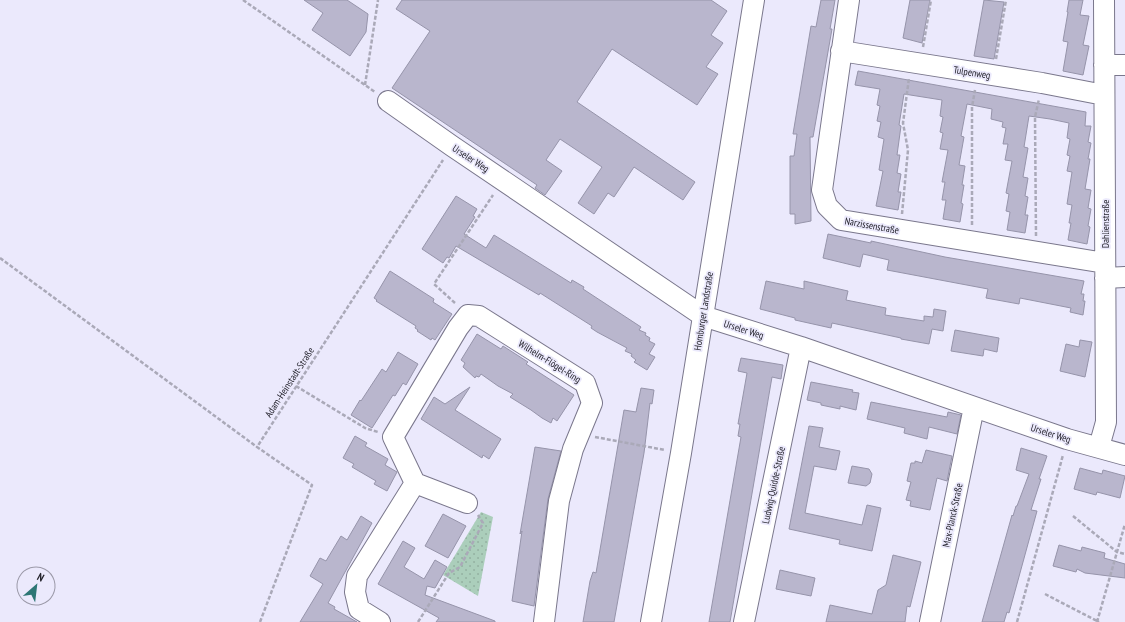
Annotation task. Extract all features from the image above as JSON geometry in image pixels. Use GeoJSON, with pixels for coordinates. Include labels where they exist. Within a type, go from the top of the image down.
{"type":"FeatureCollection","features":[{"type":"Feature","properties":{"kind":"street","name":"Homburger Landstraße"},"geometry":{"type":"LineString","coordinates":[[651,622],[681,453],[754,0]]}},
{"type":"Feature","properties":{"kind":"street","name":"Narzissenstraße"},"geometry":{"type":"LineString","coordinates":[[848,0],[822,190],[827,206],[841,220],[1036,252],[1105,270],[1125,277]]}},
{"type":"Feature","properties":{"kind":"street","name":"Dahlienstraße"},"geometry":{"type":"LineString","coordinates":[[1099,447],[1106,422],[1104,0]]}},
{"type":"Feature","properties":{"kind":"street","name":"Tulpenweg"},"geometry":{"type":"LineString","coordinates":[[840,51],[1042,83],[1104,95]]}},
{"type":"Feature","properties":{"kind":"street"},"geometry":{"type":"LineString","coordinates":[[1104,65],[1125,65]]}},
{"type":"Feature","properties":{"kind":"street","name":"Urseler Weg"},"geometry":{"type":"LineString","coordinates":[[388,101],[703,316],[801,347],[1067,439],[1125,455]]}},
{"type":"Feature","properties":{"kind":"street"},"geometry":{"type":"LineString","coordinates":[[467,503],[415,483],[394,437],[458,328],[468,315]]}},
{"type":"Feature","properties":{"kind":"street","name":"Wilhelm-Flögel-Ring"},"geometry":{"type":"LineString","coordinates":[[468,315],[479,316],[585,383],[592,402],[573,449],[559,501],[544,622]]}},
{"type":"Feature","properties":{"kind":"street","name":"Ludwig-Quidde-Straße"},"geometry":{"type":"LineString","coordinates":[[744,622],[801,347]]}},
{"type":"Feature","properties":{"kind":"street","name":"Max-Planck-Straße"},"geometry":{"type":"LineString","coordinates":[[930,622],[974,407]]}},
{"type":"Feature","properties":{"kind":"street"},"geometry":{"type":"LineString","coordinates":[[380,622],[359,609],[355,592],[357,576],[415,483]]}},
{"type":"Feature","properties":{"kind":"path"},"geometry":{"type":"LineString","coordinates":[[243,0],[388,101]]}},
{"type":"Feature","properties":{"kind":"path"},"geometry":{"type":"LineString","coordinates":[[365,85],[378,0]]}},
{"type":"Feature","properties":{"kind":"path"},"geometry":{"type":"LineString","coordinates":[[901,230],[908,150],[903,123],[915,63],[931,0]]}},
{"type":"Feature","properties":{"kind":"path"},"geometry":{"type":"LineString","coordinates":[[972,241],[972,107],[985,74],[1006,0]]}},
{"type":"Feature","properties":{"kind":"path"},"geometry":{"type":"LineString","coordinates":[[1036,252],[1036,117],[1042,83]]}},
{"type":"Feature","properties":{"kind":"path","name":"Adam-Heinstadt-Straße"},"geometry":{"type":"LineString","coordinates":[[257,447],[452,146]]}},
{"type":"Feature","properties":{"kind":"path"},"geometry":{"type":"LineString","coordinates":[[468,315],[434,284],[503,179]]}},
{"type":"Feature","properties":{"kind":"path"},"geometry":{"type":"LineString","coordinates":[[0,258],[257,447],[312,485],[260,622]]}},
{"type":"Feature","properties":{"kind":"path"},"geometry":{"type":"LineString","coordinates":[[296,386],[365,428],[394,437]]}},
{"type":"Feature","properties":{"kind":"path"},"geometry":{"type":"LineString","coordinates":[[579,434],[681,453]]}},
{"type":"Feature","properties":{"kind":"path"},"geometry":{"type":"LineString","coordinates":[[1017,622],[1067,439]]}},
{"type":"Feature","properties":{"kind":"path"},"geometry":{"type":"LineString","coordinates":[[418,622],[449,573],[460,567],[483,523],[472,507],[467,503]]}},
{"type":"Feature","properties":{"kind":"path"},"geometry":{"type":"LineString","coordinates":[[1073,516],[1117,552],[1125,554]]}},
{"type":"Feature","properties":{"kind":"path"},"geometry":{"type":"LineString","coordinates":[[1046,594],[1098,622],[1125,524]]}},
{"type":"Feature","properties":{"kind":"green space"},"geometry":{"type":"Polygon","coordinates":[[[481,512],[493,517],[478,596],[443,575],[481,512]]]}},
{"type":"Feature","properties":{"kind":"building"},"geometry":{"type":"Polygon","coordinates":[[[304,0],[347,0],[368,14],[366,32],[350,56],[312,30],[323,13],[304,0]]]}},
{"type":"Feature","properties":{"kind":"building"},"geometry":{"type":"Polygon","coordinates":[[[402,0],[711,0],[727,11],[711,35],[723,43],[706,67],[718,74],[697,105],[612,49],[577,102],[695,182],[683,200],[634,167],[614,197],[608,193],[594,214],[578,203],[602,167],[560,139],[546,160],[562,171],[545,195],[535,188],[537,185],[392,88],[430,31],[396,9],[402,0]]]}},
{"type":"Feature","properties":{"kind":"building"},"geometry":{"type":"Polygon","coordinates":[[[821,0],[835,0],[830,29],[832,29],[813,137],[810,137],[811,221],[795,224],[795,214],[790,214],[790,156],[794,156],[797,134],[793,134],[811,26],[816,27],[821,0]]]}},
{"type":"Feature","properties":{"kind":"building"},"geometry":{"type":"Polygon","coordinates":[[[910,0],[930,0],[922,43],[903,38],[910,0]]]}},
{"type":"Feature","properties":{"kind":"building"},"geometry":{"type":"Polygon","coordinates":[[[984,0],[1004,2],[994,59],[974,56],[984,0]]]}},
{"type":"Feature","properties":{"kind":"building"},"geometry":{"type":"Polygon","coordinates":[[[1069,0],[1083,0],[1080,15],[1089,16],[1083,45],[1089,46],[1083,75],[1063,71],[1068,42],[1063,41],[1069,0]]]}},
{"type":"Feature","properties":{"kind":"building"},"geometry":{"type":"Polygon","coordinates":[[[858,71],[1086,112],[1085,126],[1091,126],[1088,142],[1091,143],[1088,159],[1090,159],[1085,189],[1091,190],[1088,208],[1091,209],[1088,226],[1090,227],[1087,244],[1068,240],[1072,205],[1067,204],[1072,172],[1067,171],[1070,156],[1067,155],[1070,139],[1067,138],[1069,123],[1029,116],[1024,147],[1028,148],[1023,177],[1028,178],[1025,196],[1028,197],[1025,215],[1028,215],[1025,233],[1007,230],[1010,212],[1006,211],[1009,194],[1006,193],[1012,161],[1005,160],[1008,144],[1003,144],[1006,128],[1002,127],[1003,122],[991,119],[992,109],[967,104],[961,136],[964,137],[959,165],[965,166],[961,203],[963,204],[960,222],[943,219],[946,200],[942,200],[945,182],[942,182],[948,150],[940,149],[943,133],[940,132],[943,117],[940,116],[942,100],[904,94],[899,125],[901,126],[897,155],[900,155],[897,173],[901,174],[898,192],[901,192],[898,210],[876,206],[883,171],[879,170],[884,139],[878,137],[881,122],[877,121],[880,106],[877,105],[880,89],[855,85],[858,71]]]}},
{"type":"Feature","properties":{"kind":"building"},"geometry":{"type":"Polygon","coordinates":[[[456,196],[477,209],[473,216],[475,217],[464,234],[486,248],[494,235],[571,283],[572,280],[584,287],[583,289],[641,327],[639,330],[646,333],[645,335],[650,338],[649,341],[655,344],[649,354],[655,357],[647,370],[634,362],[636,360],[631,356],[632,354],[625,351],[627,348],[597,332],[591,328],[592,326],[540,293],[539,295],[456,246],[449,258],[447,257],[443,263],[422,249],[456,196]]]}},
{"type":"Feature","properties":{"kind":"building"},"geometry":{"type":"Polygon","coordinates":[[[828,234],[871,243],[871,241],[945,257],[1084,281],[1081,294],[1084,294],[1083,301],[1085,301],[1083,315],[1070,312],[1071,308],[1020,298],[1019,304],[986,298],[988,289],[887,270],[889,260],[863,254],[860,267],[823,258],[828,234]]]}},
{"type":"Feature","properties":{"kind":"building"},"geometry":{"type":"Polygon","coordinates":[[[390,271],[434,299],[433,302],[452,314],[435,340],[432,338],[431,340],[417,331],[418,330],[415,328],[416,326],[376,301],[377,300],[374,298],[390,271]]]}},
{"type":"Feature","properties":{"kind":"building"},"geometry":{"type":"Polygon","coordinates":[[[766,281],[804,289],[804,281],[848,291],[846,300],[886,308],[885,315],[924,321],[924,316],[933,317],[934,309],[946,311],[943,331],[932,329],[929,344],[832,323],[831,328],[795,320],[795,318],[760,309],[766,281]]]}},
{"type":"Feature","properties":{"kind":"building"},"geometry":{"type":"Polygon","coordinates":[[[955,330],[999,338],[997,352],[984,349],[983,356],[951,351],[955,330]]]}},
{"type":"Feature","properties":{"kind":"building"},"geometry":{"type":"Polygon","coordinates":[[[477,334],[501,349],[503,346],[528,362],[526,364],[574,395],[557,421],[553,418],[551,423],[542,418],[510,397],[513,394],[481,374],[479,377],[476,376],[475,378],[463,367],[465,363],[461,360],[477,334]]]}},
{"type":"Feature","properties":{"kind":"building"},"geometry":{"type":"Polygon","coordinates":[[[1080,340],[1092,342],[1085,377],[1060,371],[1066,344],[1079,347],[1080,340]]]}},
{"type":"Feature","properties":{"kind":"building"},"geometry":{"type":"Polygon","coordinates":[[[398,352],[418,364],[406,385],[403,383],[395,396],[393,395],[372,428],[351,415],[382,369],[386,372],[398,352]]]}},
{"type":"Feature","properties":{"kind":"building"},"geometry":{"type":"Polygon","coordinates":[[[741,358],[783,365],[781,379],[772,377],[730,622],[709,622],[741,437],[738,436],[740,424],[738,424],[747,373],[738,371],[741,358]]]}},
{"type":"Feature","properties":{"kind":"building"},"geometry":{"type":"Polygon","coordinates":[[[811,382],[853,390],[852,392],[859,393],[856,410],[840,406],[840,409],[807,400],[811,382]]]}},
{"type":"Feature","properties":{"kind":"building"},"geometry":{"type":"Polygon","coordinates":[[[470,387],[455,410],[501,439],[489,459],[483,455],[482,458],[421,419],[434,397],[445,404],[470,387]]]}},
{"type":"Feature","properties":{"kind":"building"},"geometry":{"type":"Polygon","coordinates":[[[641,388],[654,390],[652,404],[650,403],[644,453],[614,622],[583,622],[590,581],[593,572],[596,573],[624,410],[636,412],[641,388]]]}},
{"type":"Feature","properties":{"kind":"building"},"geometry":{"type":"Polygon","coordinates":[[[871,402],[947,417],[948,412],[961,415],[957,434],[929,427],[927,439],[904,433],[905,428],[867,419],[871,402]]]}},
{"type":"Feature","properties":{"kind":"building"},"geometry":{"type":"Polygon","coordinates":[[[809,426],[823,428],[819,447],[840,451],[836,470],[814,466],[805,513],[862,525],[867,505],[881,508],[872,551],[839,544],[840,540],[789,529],[809,426]]]}},
{"type":"Feature","properties":{"kind":"building"},"geometry":{"type":"Polygon","coordinates":[[[355,436],[367,443],[365,446],[388,459],[385,465],[397,472],[387,491],[374,484],[376,481],[352,467],[354,464],[343,458],[355,436]]]}},
{"type":"Feature","properties":{"kind":"building"},"geometry":{"type":"Polygon","coordinates":[[[535,447],[561,451],[548,499],[534,606],[512,601],[522,531],[520,534],[535,447]]]}},
{"type":"Feature","properties":{"kind":"building"},"geometry":{"type":"Polygon","coordinates":[[[1021,448],[1047,456],[1031,510],[1037,511],[1009,613],[1007,612],[1004,622],[982,622],[1012,515],[1013,516],[1029,474],[1016,470],[1021,448]]]}},
{"type":"Feature","properties":{"kind":"building"},"geometry":{"type":"Polygon","coordinates":[[[926,450],[952,456],[947,481],[937,478],[930,510],[910,506],[911,501],[906,500],[911,482],[907,481],[911,463],[915,463],[915,461],[922,463],[926,450]]]}},
{"type":"Feature","properties":{"kind":"building"},"geometry":{"type":"Polygon","coordinates":[[[852,466],[869,469],[872,474],[870,483],[866,486],[848,483],[852,466]]]}},
{"type":"Feature","properties":{"kind":"building"},"geometry":{"type":"Polygon","coordinates":[[[1080,468],[1102,474],[1103,470],[1125,476],[1120,498],[1097,492],[1096,495],[1074,489],[1080,468]]]}},
{"type":"Feature","properties":{"kind":"building"},"geometry":{"type":"Polygon","coordinates":[[[443,514],[466,526],[448,558],[425,546],[443,514]]]}},
{"type":"Feature","properties":{"kind":"building"},"geometry":{"type":"Polygon","coordinates":[[[361,516],[372,523],[328,603],[335,607],[334,609],[357,622],[300,622],[323,584],[310,576],[320,558],[326,561],[341,536],[347,540],[361,516]]]}},
{"type":"Feature","properties":{"kind":"building"},"geometry":{"type":"Polygon","coordinates":[[[403,541],[415,548],[404,567],[424,579],[435,560],[447,567],[435,588],[427,586],[425,595],[495,622],[436,622],[439,618],[378,584],[403,541]]]}},
{"type":"Feature","properties":{"kind":"building"},"geometry":{"type":"Polygon","coordinates":[[[1059,545],[1081,551],[1082,547],[1105,553],[1104,558],[1125,564],[1125,578],[1085,573],[1077,569],[1076,572],[1053,566],[1059,545]]]}},
{"type":"Feature","properties":{"kind":"building"},"geometry":{"type":"Polygon","coordinates":[[[893,555],[921,562],[910,607],[907,606],[905,622],[826,622],[830,605],[872,614],[878,590],[886,585],[893,555]]]}},
{"type":"Feature","properties":{"kind":"building"},"geometry":{"type":"Polygon","coordinates":[[[780,570],[815,578],[811,596],[776,589],[780,570]]]}}]}
